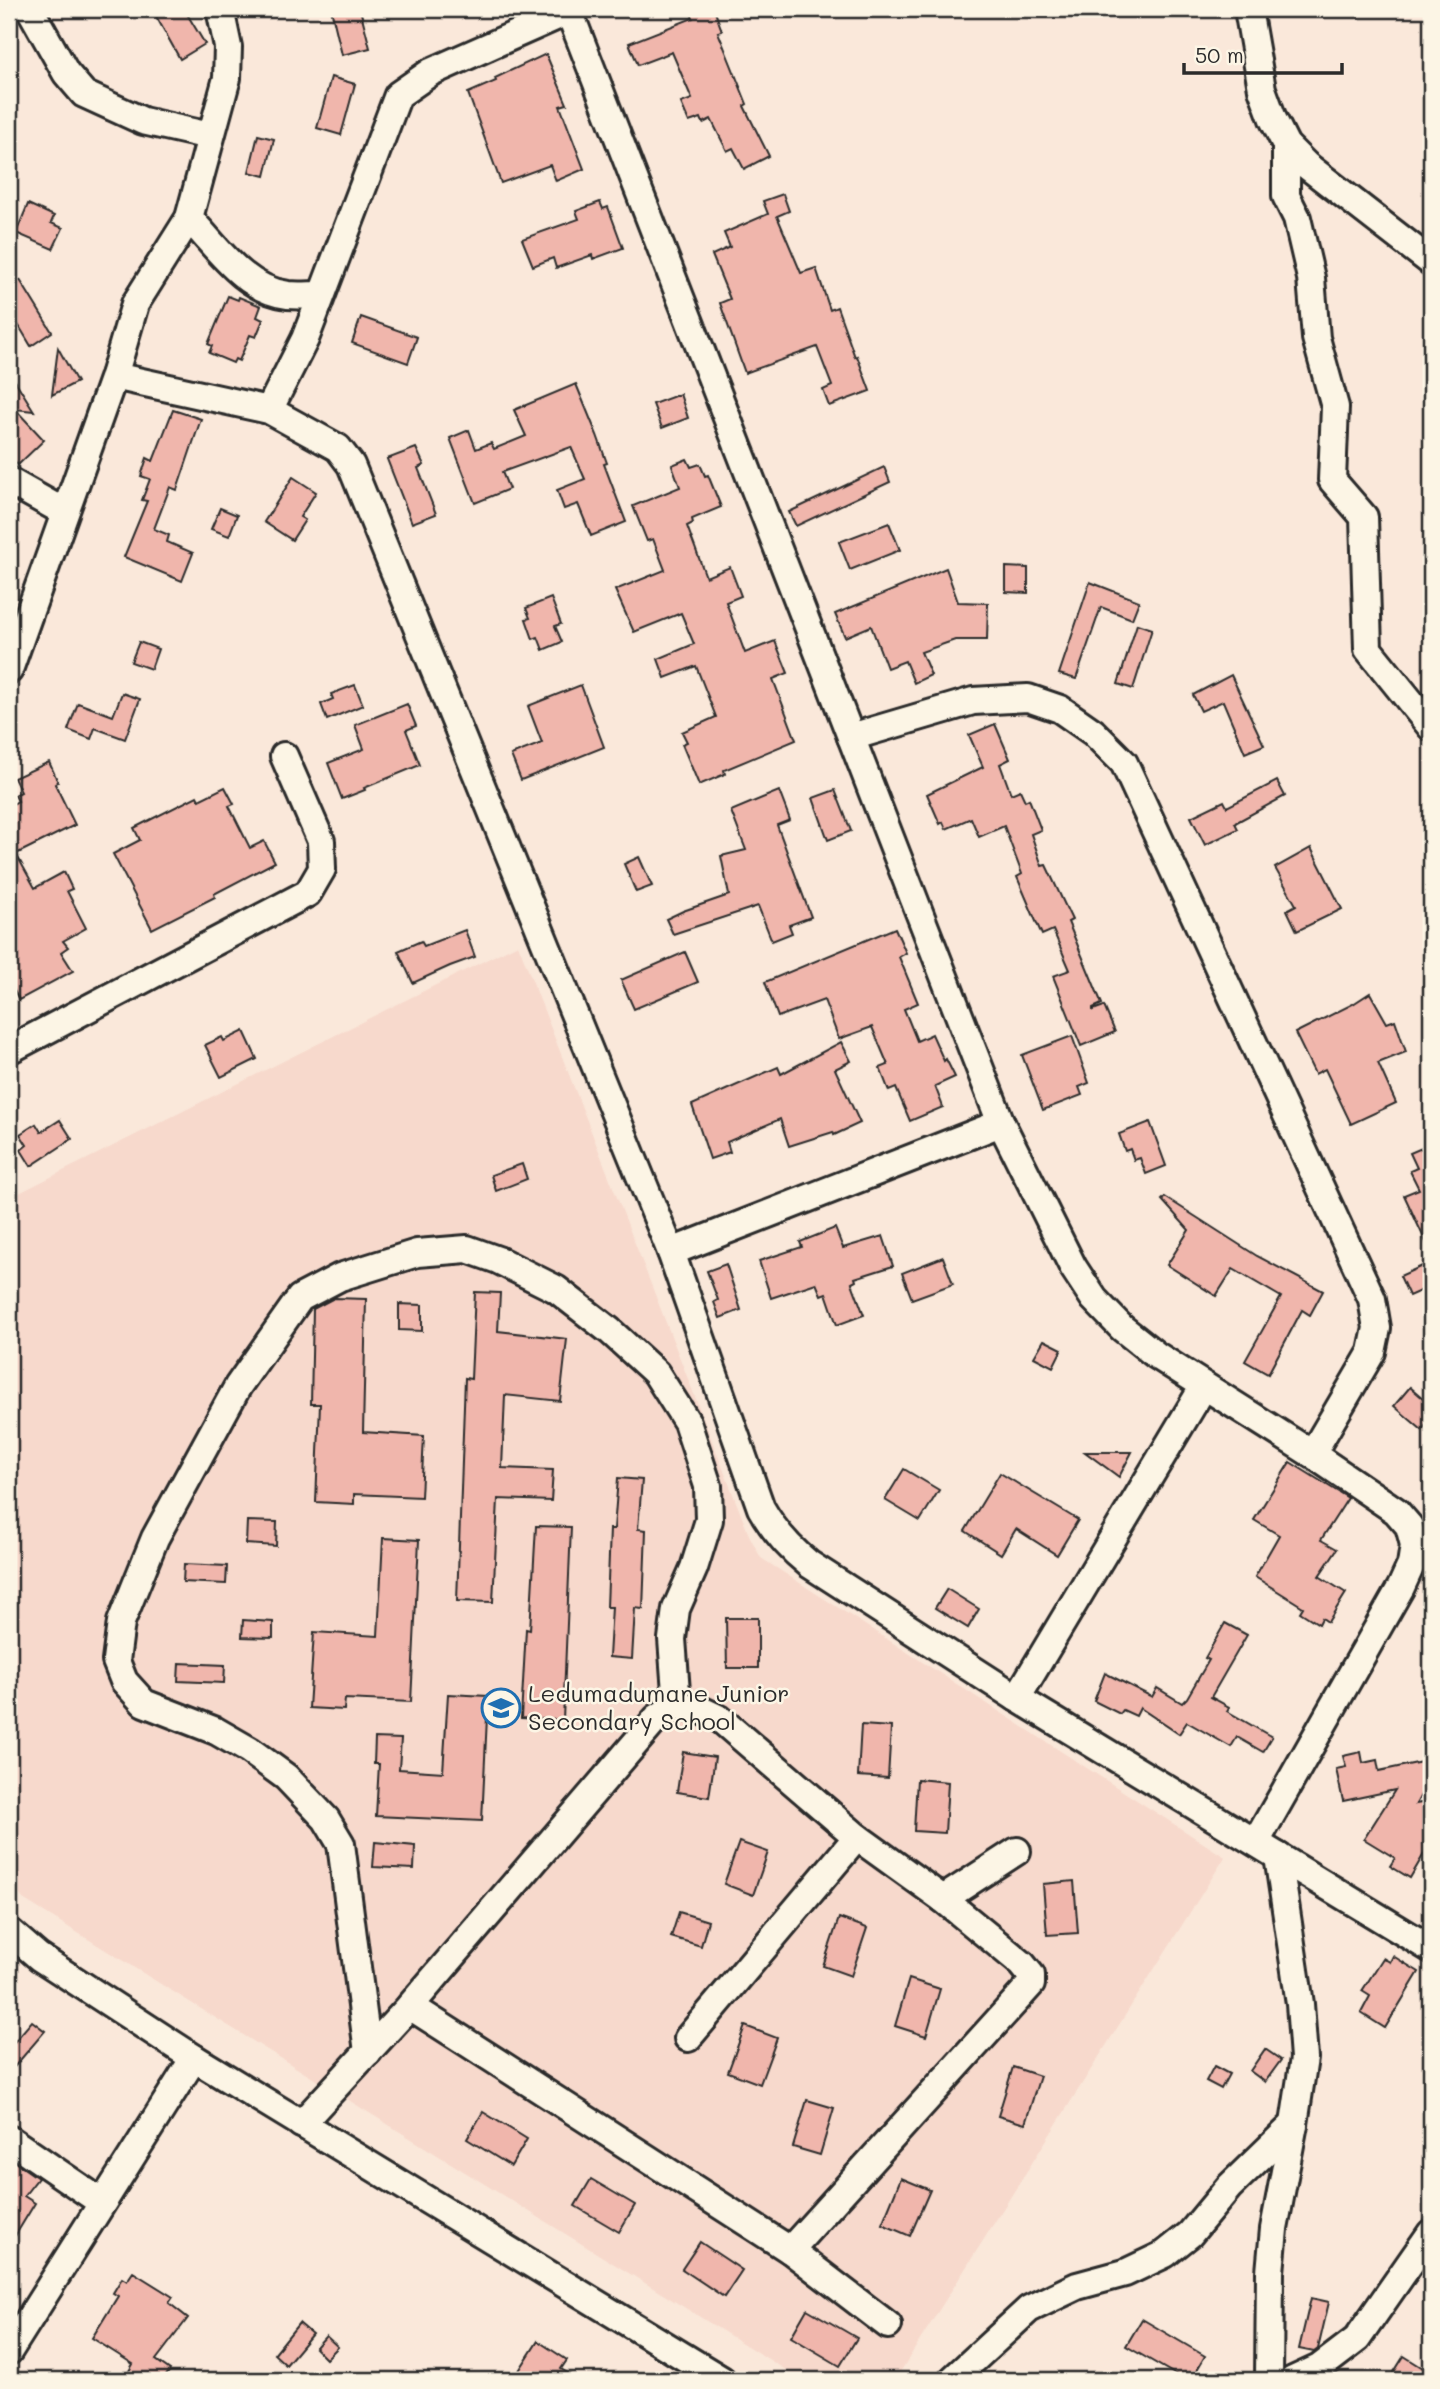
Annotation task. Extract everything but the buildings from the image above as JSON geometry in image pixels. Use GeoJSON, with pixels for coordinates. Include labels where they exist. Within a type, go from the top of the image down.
{"type":"FeatureCollection","features":[{"type":"Feature","properties":{"kind":"street"},"geometry":{"type":"LineString","coordinates":[[30,9],[66,74],[84,94],[143,121],[210,136]]}},
{"type":"Feature","properties":{"kind":"street"},"geometry":{"type":"LineString","coordinates":[[10,661],[114,376],[135,304],[189,218],[227,78],[228,47],[220,9]]}},
{"type":"Feature","properties":{"kind":"street"},"geometry":{"type":"LineString","coordinates":[[1248,9],[1262,89],[1286,145],[1306,165],[1431,262]]}},
{"type":"Feature","properties":{"kind":"street"},"geometry":{"type":"LineString","coordinates":[[268,410],[304,339],[398,95],[432,72],[571,10],[1001,1123],[1073,1267],[1094,1298],[1122,1328],[1156,1355],[1312,1454],[1396,1511],[1409,1526],[1414,1545],[1411,1565],[1267,1849],[1301,2017],[1304,2058],[1274,2229],[1270,2272],[1269,2380]]}},
{"type":"Feature","properties":{"kind":"street"},"geometry":{"type":"LineString","coordinates":[[1286,145],[1286,196],[1300,230],[1311,278],[1316,338],[1335,407],[1332,480],[1364,517],[1368,649],[1431,727]]}},
{"type":"Feature","properties":{"kind":"street"},"geometry":{"type":"LineString","coordinates":[[189,218],[233,265],[257,285],[289,295],[321,295]]}},
{"type":"Feature","properties":{"kind":"street"},"geometry":{"type":"LineString","coordinates":[[114,376],[268,410],[338,448],[351,465],[671,1252],[761,1508],[788,1548],[1017,1698],[1431,1949]]}},
{"type":"Feature","properties":{"kind":"street"},"geometry":{"type":"LineString","coordinates":[[9,481],[64,512]]}},
{"type":"Feature","properties":{"kind":"street"},"geometry":{"type":"LineString","coordinates":[[851,737],[973,701],[1028,698],[1060,709],[1093,732],[1124,763],[1372,1299],[1377,1328],[1373,1352],[1312,1454]]}},
{"type":"Feature","properties":{"kind":"street"},"geometry":{"type":"LineString","coordinates":[[9,1050],[308,893],[322,869],[321,841],[284,756]]}},
{"type":"Feature","properties":{"kind":"street"},"geometry":{"type":"LineString","coordinates":[[671,1252],[1001,1123]]}},
{"type":"Feature","properties":{"kind":"street"},"geometry":{"type":"LineString","coordinates":[[368,2052],[341,1844],[326,1819],[286,1777],[249,1750],[216,1731],[144,1703],[124,1681],[116,1661],[121,1622],[155,1538],[238,1386],[300,1298],[340,1277],[417,1253],[467,1249],[498,1260],[556,1289],[610,1331],[656,1373],[687,1423],[708,1486],[709,1520],[694,1568],[676,1609],[672,1639],[677,1705]]}},
{"type":"Feature","properties":{"kind":"street"},"geometry":{"type":"LineString","coordinates":[[1017,1698],[1204,1386]]}},
{"type":"Feature","properties":{"kind":"street"},"geometry":{"type":"LineString","coordinates":[[301,2124],[411,2006],[657,1718],[677,1705],[701,1710],[720,1719],[857,1837],[943,1899],[1031,1975],[1031,1984],[790,2250]]}},
{"type":"Feature","properties":{"kind":"street"},"geometry":{"type":"LineString","coordinates":[[688,2038],[857,1837]]}},
{"type":"Feature","properties":{"kind":"street"},"geometry":{"type":"LineString","coordinates":[[943,1899],[1017,1851]]}},
{"type":"Feature","properties":{"kind":"street"},"geometry":{"type":"LineString","coordinates":[[9,1931],[39,1957],[194,2059],[722,2380]]}},
{"type":"Feature","properties":{"kind":"street"},"geometry":{"type":"LineString","coordinates":[[411,2006],[790,2250],[888,2325]]}},
{"type":"Feature","properties":{"kind":"street"},"geometry":{"type":"LineString","coordinates":[[9,2351],[194,2059]]}},
{"type":"Feature","properties":{"kind":"street"},"geometry":{"type":"LineString","coordinates":[[953,2380],[1029,2309],[1077,2286],[1125,2273],[1165,2254],[1190,2234],[1229,2188],[1294,2124]]}},
{"type":"Feature","properties":{"kind":"street"},"geometry":{"type":"LineString","coordinates":[[9,2139],[101,2202]]}},
{"type":"Feature","properties":{"kind":"street"},"geometry":{"type":"LineString","coordinates":[[1293,2380],[1319,2368],[1357,2339],[1431,2233]]}},
{"type":"Feature","properties":{"kind":"shaded area","name":"Ledumadumane Junior Secondary School"},"geometry":{"type":"Polygon","coordinates":[[[518,944],[749,1535],[761,1558],[1225,1857],[895,2380],[802,2380],[23,1899],[9,1879],[9,1198],[518,944]]]}},
{"type":"Feature","properties":{"kind":"place","name":"Ledumadumane Junior Secondary School"},"geometry":{"type":"Point","coordinates":[501,1708]}}]}
